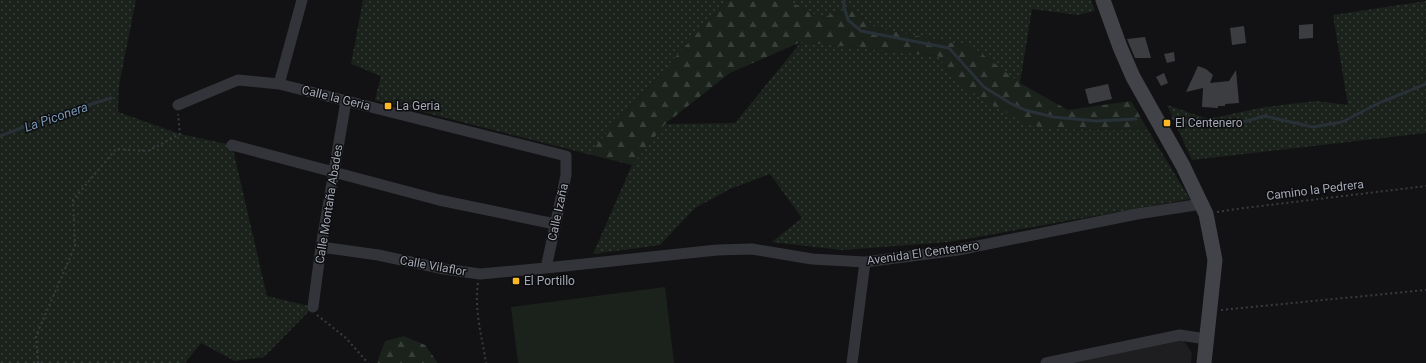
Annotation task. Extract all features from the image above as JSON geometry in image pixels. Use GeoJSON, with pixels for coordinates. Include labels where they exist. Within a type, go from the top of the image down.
{"type":"FeatureCollection","features":[{"type":"Feature","properties":{"kind":"main road"},"geometry":{"type":"LineString","coordinates":[[1103,0],[1120,47],[1131,71],[1204,209],[1215,260],[1204,363]]}},
{"type":"Feature","properties":{"kind":"street"},"geometry":{"type":"LineString","coordinates":[[278,84],[302,0]]}},
{"type":"Feature","properties":{"kind":"street","name":"Calle la Geria"},"geometry":{"type":"LineString","coordinates":[[178,105],[238,80],[278,84],[566,156]]}},
{"type":"Feature","properties":{"kind":"street","name":"Calle Montaña Abades"},"geometry":{"type":"LineString","coordinates":[[313,307],[321,247],[346,101]]}},
{"type":"Feature","properties":{"kind":"street"},"geometry":{"type":"LineString","coordinates":[[232,145],[439,200],[555,224]]}},
{"type":"Feature","properties":{"kind":"street","name":"Calle Izaña"},"geometry":{"type":"LineString","coordinates":[[546,268],[566,175],[566,156]]}},
{"type":"Feature","properties":{"kind":"street","name":"Avenida El Centenero"},"geometry":{"type":"LineString","coordinates":[[546,268],[717,250],[752,249],[812,259],[865,262],[958,250],[1129,215],[1204,209]]}},
{"type":"Feature","properties":{"kind":"street","name":"Calle Vilaflor"},"geometry":{"type":"LineString","coordinates":[[321,247],[378,255],[444,269],[480,274],[546,268]]}},
{"type":"Feature","properties":{"kind":"street"},"geometry":{"type":"LineString","coordinates":[[852,363],[865,262]]}},
{"type":"Feature","properties":{"kind":"street"},"geometry":{"type":"LineString","coordinates":[[1046,363],[1180,335],[1206,339]]}},
{"type":"Feature","properties":{"kind":"path"},"geometry":{"type":"LineString","coordinates":[[38,363],[36,336],[75,246],[73,200],[116,149],[148,151],[180,134],[178,105]]}},
{"type":"Feature","properties":{"kind":"path","name":"Camino la Pedrera"},"geometry":{"type":"LineString","coordinates":[[1204,209],[1236,208],[1426,186]]}},
{"type":"Feature","properties":{"kind":"path"},"geometry":{"type":"LineString","coordinates":[[480,274],[476,296],[478,321],[486,363]]}},
{"type":"Feature","properties":{"kind":"path"},"geometry":{"type":"LineString","coordinates":[[1210,310],[1426,290]]}},
{"type":"Feature","properties":{"kind":"path"},"geometry":{"type":"LineString","coordinates":[[313,307],[315,313],[326,324],[346,338],[368,363]]}},
{"type":"Feature","properties":{"kind":"shaded area"},"geometry":{"type":"Polygon","coordinates":[[[1180,335],[1192,353],[1191,363],[1046,363],[1180,335]]]}},
{"type":"Feature","properties":{"kind":"green space"},"geometry":{"type":"Polygon","coordinates":[[[0,0],[136,0],[119,85],[118,112],[180,134],[232,145],[267,296],[313,307],[264,357],[235,361],[201,343],[185,363],[0,363],[0,0]]]}},
{"type":"Feature","properties":{"kind":"green space"},"geometry":{"type":"Polygon","coordinates":[[[363,0],[727,0],[588,154],[375,100],[381,76],[351,64],[363,0]]]}},
{"type":"Feature","properties":{"kind":"green space"},"geometry":{"type":"Polygon","coordinates":[[[727,0],[787,0],[821,18],[850,8],[876,28],[973,47],[1020,83],[1068,110],[1131,101],[1148,130],[1052,129],[1025,124],[956,83],[938,56],[801,42],[730,73],[665,124],[632,165],[588,154],[727,0]]]}},
{"type":"Feature","properties":{"kind":"green space"},"geometry":{"type":"Polygon","coordinates":[[[787,0],[1091,0],[1095,11],[1078,15],[1032,9],[1020,83],[973,47],[876,28],[850,8],[821,18],[787,0]]]}},
{"type":"Feature","properties":{"kind":"green space"},"geometry":{"type":"Polygon","coordinates":[[[1426,1],[1426,133],[1192,160],[1167,105],[1208,119],[1265,107],[1316,101],[1348,105],[1333,15],[1426,1]]]}},
{"type":"Feature","properties":{"kind":"green space"},"geometry":{"type":"Polygon","coordinates":[[[801,42],[938,56],[956,83],[1052,129],[1148,130],[1190,199],[949,242],[842,250],[772,242],[802,218],[770,174],[730,189],[695,208],[660,245],[593,254],[632,165],[665,124],[735,123],[801,42]]]}},
{"type":"Feature","properties":{"kind":"green space"},"geometry":{"type":"Polygon","coordinates":[[[665,287],[674,363],[518,363],[511,307],[665,287]]]}},
{"type":"Feature","properties":{"kind":"green space"},"geometry":{"type":"Polygon","coordinates":[[[404,336],[425,345],[438,363],[377,363],[385,341],[404,336]]]}},
{"type":"Feature","properties":{"kind":"building"},"geometry":{"type":"Polygon","coordinates":[[[1313,24],[1313,38],[1299,39],[1299,25],[1313,24]]]}},
{"type":"Feature","properties":{"kind":"building"},"geometry":{"type":"Polygon","coordinates":[[[1244,26],[1246,43],[1232,45],[1230,28],[1244,26]]]}},
{"type":"Feature","properties":{"kind":"building"},"geometry":{"type":"Polygon","coordinates":[[[1145,37],[1151,58],[1135,58],[1127,39],[1145,37]]]}},
{"type":"Feature","properties":{"kind":"building"},"geometry":{"type":"Polygon","coordinates":[[[1174,52],[1175,61],[1167,63],[1164,54],[1174,52]]]}},
{"type":"Feature","properties":{"kind":"building"},"geometry":{"type":"Polygon","coordinates":[[[1198,66],[1206,69],[1213,75],[1210,83],[1229,81],[1236,70],[1239,103],[1225,104],[1225,106],[1218,106],[1218,108],[1202,107],[1203,88],[1186,92],[1198,66]]]}},
{"type":"Feature","properties":{"kind":"building"},"geometry":{"type":"Polygon","coordinates":[[[1164,73],[1168,83],[1161,86],[1156,77],[1164,73]]]}},
{"type":"Feature","properties":{"kind":"building"},"geometry":{"type":"Polygon","coordinates":[[[1108,84],[1112,99],[1089,104],[1085,89],[1108,84]]]}},
{"type":"Feature","properties":{"kind":"waterway"},"geometry":{"type":"LineString","coordinates":[[844,0],[844,7],[848,20],[861,31],[949,48],[984,87],[1010,103],[1025,110],[1053,117],[1096,121],[1136,119]]}},
{"type":"Feature","properties":{"kind":"waterway"},"geometry":{"type":"LineString","coordinates":[[1173,118],[1199,125],[1211,126],[1233,125],[1264,116],[1313,127],[1342,122],[1379,103],[1426,84]]}},
{"type":"Feature","properties":{"kind":"waterway","name":"La Piconera"},"geometry":{"type":"LineString","coordinates":[[0,136],[53,116],[111,98]]}},
{"type":"Feature","properties":{"kind":"place","name":"La Geria"},"geometry":{"type":"Point","coordinates":[388,106]}},
{"type":"Feature","properties":{"kind":"place","name":"El Centenero"},"geometry":{"type":"Point","coordinates":[1167,123]}},
{"type":"Feature","properties":{"kind":"place","name":"El Portillo"},"geometry":{"type":"Point","coordinates":[516,281]}}]}
